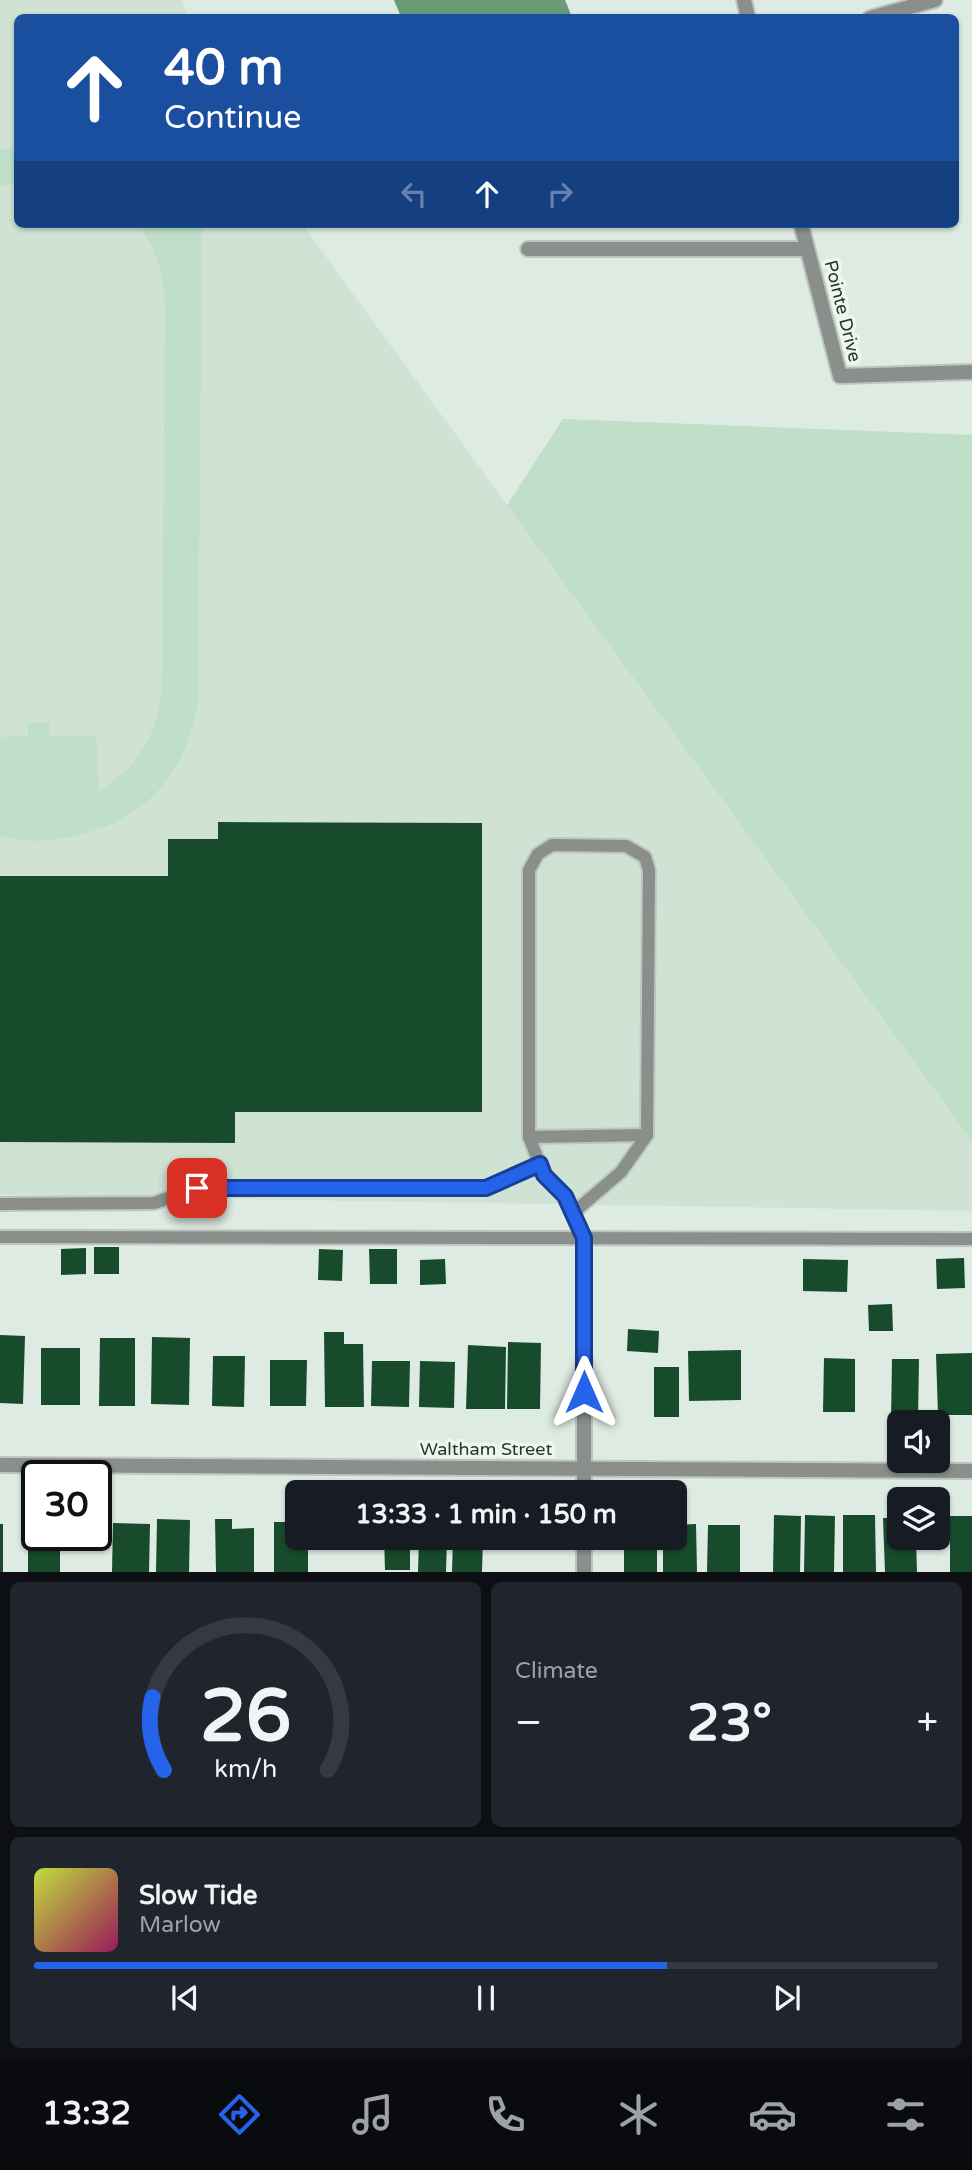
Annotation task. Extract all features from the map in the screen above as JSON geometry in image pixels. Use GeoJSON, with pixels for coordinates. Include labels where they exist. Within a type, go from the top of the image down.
{"type":"FeatureCollection","features":[{"type":"Feature","properties":{"kind":"street"},"geometry":{"type":"LineString","coordinates":[[884,14],[935,0]]}},
{"type":"Feature","properties":{"kind":"street","name":"Pointe Drive"},"geometry":{"type":"LineString","coordinates":[[802,228],[840,376],[972,372]]}},
{"type":"Feature","properties":{"kind":"street","name":"Pointe Drive"},"geometry":{"type":"LineString","coordinates":[[528,249],[807,249]]}},
{"type":"Feature","properties":{"kind":"street"},"geometry":{"type":"LineString","coordinates":[[584,1238],[584,1480]]}},
{"type":"Feature","properties":{"kind":"street","name":"Waltham Street"},"geometry":{"type":"LineString","coordinates":[[0,1465],[972,1471]]}},
{"type":"Feature","properties":{"kind":"street"},"geometry":{"type":"LineString","coordinates":[[584,1550],[584,1572]]}},
{"type":"Feature","properties":{"kind":"lane"},"geometry":{"type":"LineString","coordinates":[[573,1213],[621,1172],[647,1135],[649,870],[645,857],[626,846],[552,845],[538,854],[530,870],[528,1137],[544,1175],[565,1196],[584,1238]]}},
{"type":"Feature","properties":{"kind":"lane"},"geometry":{"type":"LineString","coordinates":[[528,1137],[647,1135]]}},
{"type":"Feature","properties":{"kind":"lane"},"geometry":{"type":"LineString","coordinates":[[0,1204],[154,1203],[197,1188],[486,1188],[540,1164]]}},
{"type":"Feature","properties":{"kind":"lane"},"geometry":{"type":"LineString","coordinates":[[0,1237],[972,1239]]}},
{"type":"Feature","properties":{"kind":"shaded area"},"geometry":{"type":"Polygon","coordinates":[[[0,0],[182,0],[187,14],[14,14],[14,228],[305,228],[972,1141],[972,1211],[0,1195],[0,0]]]}},
{"type":"Feature","properties":{"kind":"shaded area"},"geometry":{"type":"Polygon","coordinates":[[[394,0],[565,0],[571,14],[400,14],[394,0]]]}},
{"type":"Feature","properties":{"kind":"shaded area"},"geometry":{"type":"Polygon","coordinates":[[[14,148],[14,183],[0,187],[0,150],[14,148]]]}},
{"type":"Feature","properties":{"kind":"shaded area"},"geometry":{"type":"Polygon","coordinates":[[[141,228],[202,228],[198,701],[192,727],[184,751],[172,773],[158,791],[120,820],[96,830],[53,840],[35,841],[0,836],[0,737],[28,736],[28,723],[49,723],[50,736],[96,736],[99,791],[135,760],[144,748],[156,721],[162,689],[165,304],[163,282],[150,242],[141,228]]]}},
{"type":"Feature","properties":{"kind":"shaded area"},"geometry":{"type":"Polygon","coordinates":[[[563,419],[972,435],[972,1141],[507,505],[563,419]]]}},
{"type":"Feature","properties":{"kind":"building"},"geometry":{"type":"Polygon","coordinates":[[[218,822],[482,823],[482,1112],[235,1112],[235,1143],[0,1142],[0,876],[168,876],[168,839],[218,839],[218,822]]]}},
{"type":"Feature","properties":{"kind":"building"},"geometry":{"type":"Polygon","coordinates":[[[94,1247],[119,1247],[119,1274],[94,1274],[94,1247]]]}},
{"type":"Feature","properties":{"kind":"building"},"geometry":{"type":"Polygon","coordinates":[[[86,1248],[86,1274],[61,1275],[61,1249],[86,1248]]]}},
{"type":"Feature","properties":{"kind":"building"},"geometry":{"type":"Polygon","coordinates":[[[319,1249],[343,1250],[342,1281],[318,1280],[319,1249]]]}},
{"type":"Feature","properties":{"kind":"building"},"geometry":{"type":"Polygon","coordinates":[[[369,1249],[397,1249],[397,1284],[370,1284],[369,1249]]]}},
{"type":"Feature","properties":{"kind":"building"},"geometry":{"type":"Polygon","coordinates":[[[964,1258],[965,1288],[937,1289],[936,1259],[964,1258]]]}},
{"type":"Feature","properties":{"kind":"building"},"geometry":{"type":"Polygon","coordinates":[[[445,1259],[446,1284],[420,1285],[420,1260],[445,1259]]]}},
{"type":"Feature","properties":{"kind":"building"},"geometry":{"type":"Polygon","coordinates":[[[803,1259],[848,1260],[847,1292],[803,1291],[803,1259]]]}},
{"type":"Feature","properties":{"kind":"building"},"geometry":{"type":"Polygon","coordinates":[[[892,1304],[893,1331],[869,1331],[868,1305],[892,1304]]]}},
{"type":"Feature","properties":{"kind":"building"},"geometry":{"type":"Polygon","coordinates":[[[628,1329],[659,1331],[658,1353],[627,1351],[628,1329]]]}},
{"type":"Feature","properties":{"kind":"building"},"geometry":{"type":"Polygon","coordinates":[[[324,1332],[344,1332],[344,1344],[363,1344],[364,1407],[325,1407],[324,1332]]]}},
{"type":"Feature","properties":{"kind":"building"},"geometry":{"type":"Polygon","coordinates":[[[0,1335],[25,1336],[23,1404],[0,1403],[0,1335]]]}},
{"type":"Feature","properties":{"kind":"building"},"geometry":{"type":"Polygon","coordinates":[[[152,1337],[190,1338],[189,1405],[151,1404],[152,1337]]]}},
{"type":"Feature","properties":{"kind":"building"},"geometry":{"type":"Polygon","coordinates":[[[100,1338],[135,1338],[135,1406],[99,1406],[100,1338]]]}},
{"type":"Feature","properties":{"kind":"building"},"geometry":{"type":"Polygon","coordinates":[[[508,1342],[541,1343],[540,1409],[507,1409],[508,1342]]]}},
{"type":"Feature","properties":{"kind":"building"},"geometry":{"type":"Polygon","coordinates":[[[468,1345],[506,1347],[505,1409],[466,1409],[468,1345]]]}},
{"type":"Feature","properties":{"kind":"building"},"geometry":{"type":"Polygon","coordinates":[[[41,1348],[80,1348],[80,1405],[41,1405],[41,1348]]]}},
{"type":"Feature","properties":{"kind":"building"},"geometry":{"type":"Polygon","coordinates":[[[741,1350],[741,1400],[689,1401],[688,1351],[741,1350]]]}},
{"type":"Feature","properties":{"kind":"building"},"geometry":{"type":"Polygon","coordinates":[[[972,1353],[972,1415],[950,1415],[950,1410],[938,1410],[936,1354],[972,1353]]]}},
{"type":"Feature","properties":{"kind":"building"},"geometry":{"type":"Polygon","coordinates":[[[213,1356],[245,1356],[244,1407],[212,1406],[213,1356]]]}},
{"type":"Feature","properties":{"kind":"building"},"geometry":{"type":"Polygon","coordinates":[[[824,1358],[855,1359],[855,1412],[823,1412],[824,1358]]]}},
{"type":"Feature","properties":{"kind":"building"},"geometry":{"type":"Polygon","coordinates":[[[892,1359],[919,1359],[918,1410],[891,1410],[892,1359]]]}},
{"type":"Feature","properties":{"kind":"building"},"geometry":{"type":"Polygon","coordinates":[[[270,1360],[307,1360],[306,1406],[270,1406],[270,1360]]]}},
{"type":"Feature","properties":{"kind":"building"},"geometry":{"type":"Polygon","coordinates":[[[372,1361],[410,1361],[409,1407],[371,1406],[372,1361]]]}},
{"type":"Feature","properties":{"kind":"building"},"geometry":{"type":"Polygon","coordinates":[[[420,1361],[455,1362],[454,1408],[419,1407],[420,1361]]]}},
{"type":"Feature","properties":{"kind":"building"},"geometry":{"type":"Polygon","coordinates":[[[654,1367],[679,1367],[679,1417],[654,1417],[654,1367]]]}},
{"type":"Feature","properties":{"kind":"building"},"geometry":{"type":"Polygon","coordinates":[[[774,1515],[801,1516],[800,1572],[773,1572],[774,1515]]]}},
{"type":"Feature","properties":{"kind":"building"},"geometry":{"type":"Polygon","coordinates":[[[805,1515],[835,1516],[834,1572],[804,1572],[805,1515]]]}},
{"type":"Feature","properties":{"kind":"building"},"geometry":{"type":"Polygon","coordinates":[[[843,1515],[875,1515],[876,1572],[843,1572],[843,1515]]]}},
{"type":"Feature","properties":{"kind":"building"},"geometry":{"type":"Polygon","coordinates":[[[950,1516],[972,1516],[972,1572],[950,1572],[950,1516]]]}},
{"type":"Feature","properties":{"kind":"building"},"geometry":{"type":"Polygon","coordinates":[[[883,1518],[887,1518],[887,1550],[916,1550],[917,1572],[885,1572],[883,1518]]]}},
{"type":"Feature","properties":{"kind":"building"},"geometry":{"type":"Polygon","coordinates":[[[157,1519],[190,1520],[189,1572],[156,1572],[157,1519]]]}},
{"type":"Feature","properties":{"kind":"building"},"geometry":{"type":"Polygon","coordinates":[[[215,1519],[232,1519],[232,1529],[254,1528],[254,1572],[216,1572],[215,1519]]]}},
{"type":"Feature","properties":{"kind":"building"},"geometry":{"type":"Polygon","coordinates":[[[274,1522],[285,1522],[285,1550],[308,1550],[308,1572],[274,1572],[274,1522]]]}},
{"type":"Feature","properties":{"kind":"building"},"geometry":{"type":"Polygon","coordinates":[[[113,1523],[150,1524],[149,1572],[112,1572],[113,1523]]]}},
{"type":"Feature","properties":{"kind":"building"},"geometry":{"type":"Polygon","coordinates":[[[0,1524],[3,1524],[3,1572],[0,1572],[0,1524]]]}},
{"type":"Feature","properties":{"kind":"building"},"geometry":{"type":"Polygon","coordinates":[[[687,1524],[696,1524],[697,1572],[663,1572],[663,1550],[687,1550],[687,1524]]]}},
{"type":"Feature","properties":{"kind":"building"},"geometry":{"type":"Polygon","coordinates":[[[708,1525],[740,1525],[740,1572],[707,1572],[708,1525]]]}},
{"type":"Feature","properties":{"kind":"building"},"geometry":{"type":"Polygon","coordinates":[[[384,1550],[410,1550],[410,1570],[385,1570],[384,1550]]]}},
{"type":"Feature","properties":{"kind":"building"},"geometry":{"type":"Polygon","coordinates":[[[419,1550],[447,1550],[446,1572],[418,1572],[419,1550]]]}},
{"type":"Feature","properties":{"kind":"building"},"geometry":{"type":"Polygon","coordinates":[[[453,1550],[483,1550],[482,1572],[452,1572],[453,1550]]]}},
{"type":"Feature","properties":{"kind":"building"},"geometry":{"type":"Polygon","coordinates":[[[624,1550],[657,1550],[657,1572],[624,1572],[624,1550]]]}},
{"type":"Feature","properties":{"kind":"building"},"geometry":{"type":"Polygon","coordinates":[[[28,1551],[60,1551],[60,1572],[28,1572],[28,1551]]]}},
{"type":"Feature","properties":{"kind":"route"},"geometry":{"type":"LineString","coordinates":[[197,1188],[486,1188],[540,1164],[544,1175],[565,1196],[584,1238],[584,1392]]}}]}
